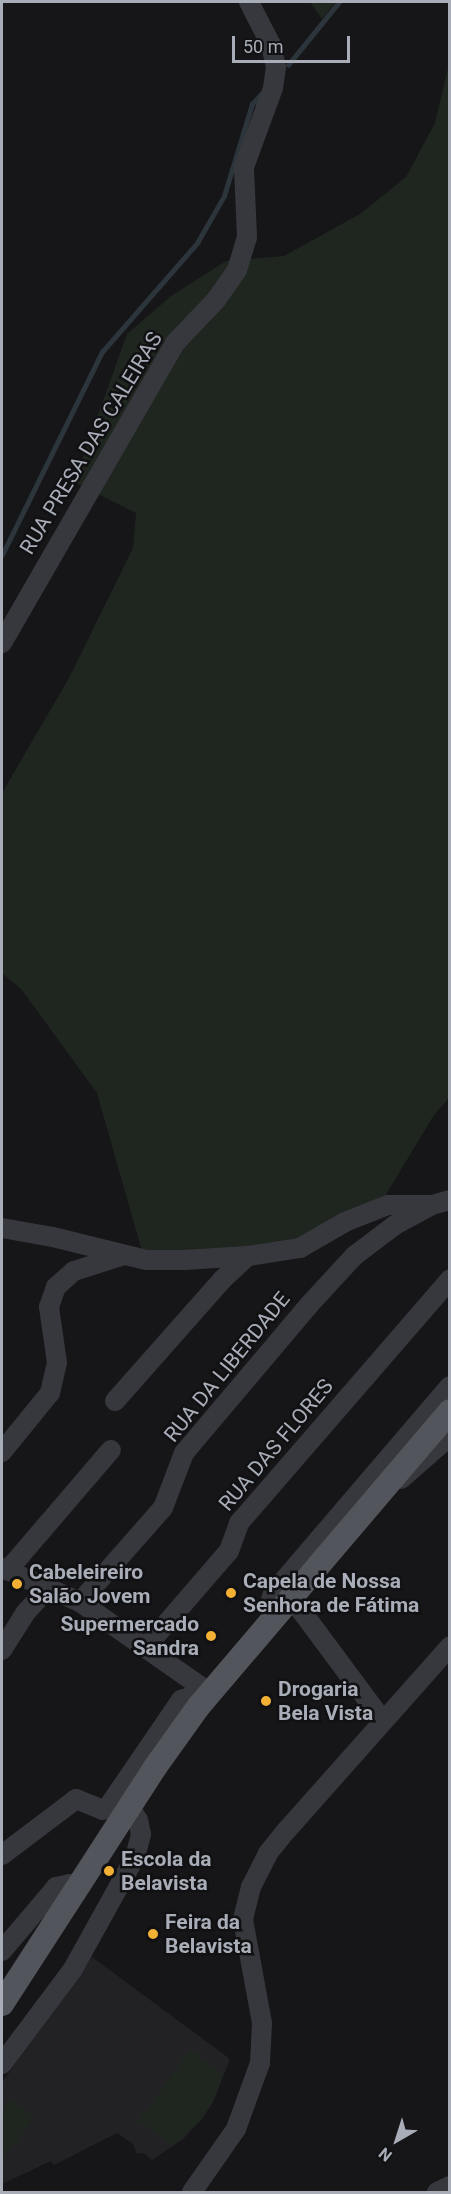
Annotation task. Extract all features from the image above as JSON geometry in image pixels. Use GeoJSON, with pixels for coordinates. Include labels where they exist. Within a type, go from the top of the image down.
{"type":"FeatureCollection","features":[{"type":"Feature","properties":{"kind":"main road"},"geometry":{"type":"LineString","coordinates":[[2,2004],[130,1808],[205,1699],[450,1411]]}},
{"type":"Feature","properties":{"kind":"street","name":"RUA PRESA DAS CALEIRAS"},"geometry":{"type":"LineString","coordinates":[[2,643],[176,343],[216,300],[237,270],[247,237],[247,194],[244,167],[273,88],[276,67],[271,45],[249,2]]}},
{"type":"Feature","properties":{"kind":"street"},"geometry":{"type":"LineString","coordinates":[[2,1228],[53,1237],[146,1260],[248,1256],[300,1248],[345,1222],[388,1205],[441,1202]]}},
{"type":"Feature","properties":{"kind":"street","name":"RUA DA LIBERDADE"},"geometry":{"type":"LineString","coordinates":[[80,1602],[163,1508],[184,1453],[309,1305],[354,1256],[395,1225],[441,1202]]}},
{"type":"Feature","properties":{"kind":"street"},"geometry":{"type":"LineString","coordinates":[[2,1452],[50,1393],[57,1363],[49,1307],[56,1287],[74,1271],[124,1255]]}},
{"type":"Feature","properties":{"kind":"street"},"geometry":{"type":"LineString","coordinates":[[115,1401],[222,1280],[248,1256]]}},
{"type":"Feature","properties":{"kind":"street","name":"RUA DAS FLORES"},"geometry":{"type":"LineString","coordinates":[[146,1647],[229,1551],[239,1523],[450,1279]]}},
{"type":"Feature","properties":{"kind":"street"},"geometry":{"type":"LineString","coordinates":[[383,1721],[284,1605],[271,1600],[273,1593],[450,1386]]}},
{"type":"Feature","properties":{"kind":"street"},"geometry":{"type":"LineString","coordinates":[[385,1487],[406,1477],[450,1436]]}},
{"type":"Feature","properties":{"kind":"street"},"geometry":{"type":"LineString","coordinates":[[111,1450],[5,1569],[80,1602],[146,1647],[205,1699]]}},
{"type":"Feature","properties":{"kind":"street"},"geometry":{"type":"LineString","coordinates":[[2,1650],[26,1612],[48,1588]]}},
{"type":"Feature","properties":{"kind":"street"},"geometry":{"type":"LineString","coordinates":[[192,2193],[236,2129],[260,2062],[262,2022],[243,1920],[251,1887],[268,1853],[450,1646]]}},
{"type":"Feature","properties":{"kind":"street"},"geometry":{"type":"LineString","coordinates":[[2,1855],[76,1799],[103,1809],[108,1807],[181,1700],[205,1699]]}},
{"type":"Feature","properties":{"kind":"street"},"geometry":{"type":"LineString","coordinates":[[2,2064],[73,1969],[135,1857],[141,1834],[138,1820],[130,1808]]}},
{"type":"Feature","properties":{"kind":"street"},"geometry":{"type":"LineString","coordinates":[[2,1951],[56,1887],[70,1884],[81,1885]]}},
{"type":"Feature","properties":{"kind":"street"},"geometry":{"type":"LineString","coordinates":[[437,2193],[450,2186]]}},
{"type":"Feature","properties":{"kind":"shaded area"},"geometry":{"type":"Polygon","coordinates":[[[310,2],[336,2],[322,19],[310,2]]]}},
{"type":"Feature","properties":{"kind":"shaded area"},"geometry":{"type":"Polygon","coordinates":[[[449,64],[449,1098],[434,1115],[382,1201],[287,1244],[205,1253],[142,1251],[97,1093],[22,990],[2,973],[2,793],[69,678],[133,548],[136,513],[74,482],[127,334],[171,296],[226,261],[284,256],[360,214],[406,177],[435,123],[449,64]]]}},
{"type":"Feature","properties":{"kind":"shaded area"},"geometry":{"type":"Polygon","coordinates":[[[92,1957],[230,2059],[213,2102],[201,2120],[183,2139],[152,2160],[143,2153],[137,2154],[133,2144],[117,2133],[54,2165],[51,2161],[2,2184],[2,2082],[92,1957]]]}},
{"type":"Feature","properties":{"kind":"shaded area"},"geometry":{"type":"Polygon","coordinates":[[[190,2050],[224,2074],[213,2102],[201,2120],[173,2146],[139,2121],[190,2050]]]}},
{"type":"Feature","properties":{"kind":"shaded area"},"geometry":{"type":"Polygon","coordinates":[[[10,2100],[34,2117],[3,2160],[2,2112],[10,2100]]]}},
{"type":"Feature","properties":{"kind":"waterway"},"geometry":{"type":"LineString","coordinates":[[288,65],[339,2]]}},
{"type":"Feature","properties":{"kind":"waterway"},"geometry":{"type":"LineString","coordinates":[[2,555],[102,352],[197,243],[224,196],[252,104],[261,94]]}},
{"type":"Feature","properties":{"kind":"place","name":"Cabeleireiro Salão Jovem"},"geometry":{"type":"Point","coordinates":[17,1584]}},
{"type":"Feature","properties":{"kind":"place","name":"Capela de Nossa Senhora de Fátima"},"geometry":{"type":"Point","coordinates":[231,1593]}},
{"type":"Feature","properties":{"kind":"place","name":"Supermercado Sandra"},"geometry":{"type":"Point","coordinates":[211,1636]}},
{"type":"Feature","properties":{"kind":"place","name":"Drogaria Bela Vista"},"geometry":{"type":"Point","coordinates":[266,1701]}},
{"type":"Feature","properties":{"kind":"place","name":"Escola da Belavista"},"geometry":{"type":"Point","coordinates":[109,1871]}},
{"type":"Feature","properties":{"kind":"place","name":"Feira da Belavista"},"geometry":{"type":"Point","coordinates":[153,1934]}}]}
